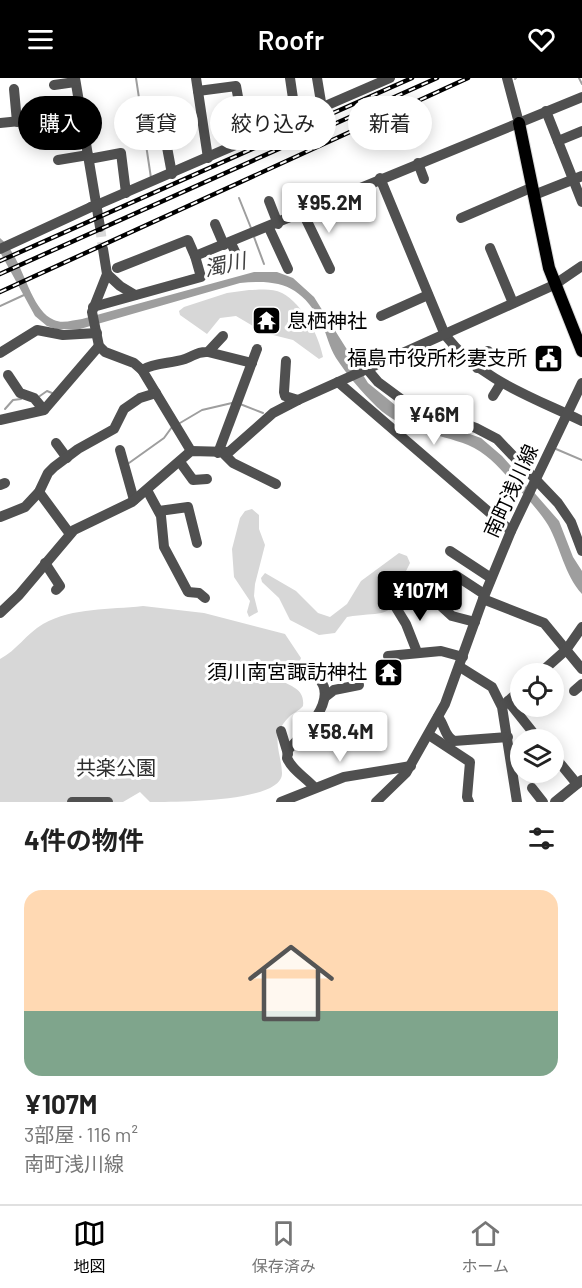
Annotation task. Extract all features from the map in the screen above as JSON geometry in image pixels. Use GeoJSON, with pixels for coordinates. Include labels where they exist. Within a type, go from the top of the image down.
{"type":"FeatureCollection","features":[{"type":"Feature","properties":{"kind":"main road"},"geometry":{"type":"LineString","coordinates":[[519,123],[554,285],[582,351]]}},
{"type":"Feature","properties":{"kind":"street"},"geometry":{"type":"LineString","coordinates":[[196,78],[208,158]]}},
{"type":"Feature","properties":{"kind":"street"},"geometry":{"type":"LineString","coordinates":[[290,78],[293,96]]}},
{"type":"Feature","properties":{"kind":"street"},"geometry":{"type":"LineString","coordinates":[[317,78],[320,96]]}},
{"type":"Feature","properties":{"kind":"street"},"geometry":{"type":"LineString","coordinates":[[336,102],[390,78]]}},
{"type":"Feature","properties":{"kind":"street"},"geometry":{"type":"LineString","coordinates":[[507,78],[519,123]]}},
{"type":"Feature","properties":{"kind":"street"},"geometry":{"type":"LineString","coordinates":[[54,85],[75,80],[77,96]]}},
{"type":"Feature","properties":{"kind":"street"},"geometry":{"type":"LineString","coordinates":[[198,91],[236,86],[238,96]]}},
{"type":"Feature","properties":{"kind":"street"},"geometry":{"type":"LineString","coordinates":[[0,123],[17,122],[14,89]]}},
{"type":"Feature","properties":{"kind":"street"},"geometry":{"type":"LineString","coordinates":[[195,256],[274,226],[380,178],[582,97]]}},
{"type":"Feature","properties":{"kind":"street"},"geometry":{"type":"LineString","coordinates":[[546,111],[558,141],[578,178],[582,202]]}},
{"type":"Feature","properties":{"kind":"street"},"geometry":{"type":"LineString","coordinates":[[558,141],[582,131]]}},
{"type":"Feature","properties":{"kind":"street"},"geometry":{"type":"LineString","coordinates":[[87,150],[100,227]]}},
{"type":"Feature","properties":{"kind":"street"},"geometry":{"type":"LineString","coordinates":[[167,150],[171,174]]}},
{"type":"Feature","properties":{"kind":"street"},"geometry":{"type":"LineString","coordinates":[[0,249],[95,205],[226,150]]}},
{"type":"Feature","properties":{"kind":"street"},"geometry":{"type":"LineString","coordinates":[[58,160],[121,153],[126,193]]}},
{"type":"Feature","properties":{"kind":"street"},"geometry":{"type":"LineString","coordinates":[[418,163],[424,179]]}},
{"type":"Feature","properties":{"kind":"street"},"geometry":{"type":"LineString","coordinates":[[380,178],[445,335],[477,368],[501,383],[582,421]]}},
{"type":"Feature","properties":{"kind":"street"},"geometry":{"type":"LineString","coordinates":[[461,218],[534,191],[578,178]]}},
{"type":"Feature","properties":{"kind":"street"},"geometry":{"type":"LineString","coordinates":[[269,201],[274,226],[288,269]]}},
{"type":"Feature","properties":{"kind":"street"},"geometry":{"type":"LineString","coordinates":[[303,213],[330,269]]}},
{"type":"Feature","properties":{"kind":"street"},"geometry":{"type":"LineString","coordinates":[[215,224],[238,258]]}},
{"type":"Feature","properties":{"kind":"street"},"geometry":{"type":"LineString","coordinates":[[92,310],[201,277],[188,240],[112,271],[92,310],[99,346],[105,352],[134,363],[142,370],[191,451]]}},
{"type":"Feature","properties":{"kind":"street"},"geometry":{"type":"LineString","coordinates":[[490,248],[513,303]]}},
{"type":"Feature","properties":{"kind":"street"},"geometry":{"type":"LineString","coordinates":[[103,249],[120,286],[135,296]]}},
{"type":"Feature","properties":{"kind":"street"},"geometry":{"type":"LineString","coordinates":[[221,453],[273,413],[298,400],[554,285],[582,266]]}},
{"type":"Feature","properties":{"kind":"street"},"geometry":{"type":"LineString","coordinates":[[381,316],[428,295]]}},
{"type":"Feature","properties":{"kind":"street"},"geometry":{"type":"LineString","coordinates":[[0,353],[37,330],[63,335],[97,332]]}},
{"type":"Feature","properties":{"kind":"street"},"geometry":{"type":"LineString","coordinates":[[208,352],[223,336]]}},
{"type":"Feature","properties":{"kind":"street"},"geometry":{"type":"LineString","coordinates":[[0,420],[44,410],[99,346]]}},
{"type":"Feature","properties":{"kind":"street"},"geometry":{"type":"LineString","coordinates":[[221,453],[224,423],[257,349]]}},
{"type":"Feature","properties":{"kind":"street"},"geometry":{"type":"LineString","coordinates":[[477,368],[488,351]]}},
{"type":"Feature","properties":{"kind":"street"},"geometry":{"type":"LineString","coordinates":[[142,370],[155,364],[184,359],[197,352],[208,352],[252,363]]}},
{"type":"Feature","properties":{"kind":"street"},"geometry":{"type":"LineString","coordinates":[[286,361],[285,396],[298,400]]}},
{"type":"Feature","properties":{"kind":"street"},"geometry":{"type":"LineString","coordinates":[[364,370],[405,402],[476,428],[497,439],[534,483],[564,512],[582,551]]}},
{"type":"Feature","properties":{"kind":"street"},"geometry":{"type":"LineString","coordinates":[[8,375],[20,393],[34,398],[44,410]]}},
{"type":"Feature","properties":{"kind":"street"},"geometry":{"type":"LineString","coordinates":[[343,380],[511,531]]}},
{"type":"Feature","properties":{"kind":"street"},"geometry":{"type":"LineString","coordinates":[[493,396],[501,383]]}},
{"type":"Feature","properties":{"kind":"street","name":"南町浅川線"},"geometry":{"type":"LineString","coordinates":[[376,802],[397,783],[411,766],[438,717],[462,662],[483,597],[511,531],[566,413],[581,388]]}},
{"type":"Feature","properties":{"kind":"street"},"geometry":{"type":"LineString","coordinates":[[0,517],[25,507],[39,492],[48,473],[67,458],[114,429],[124,409],[140,398],[156,393]]}},
{"type":"Feature","properties":{"kind":"street"},"geometry":{"type":"LineString","coordinates":[[56,443],[67,458]]}},
{"type":"Feature","properties":{"kind":"street"},"geometry":{"type":"LineString","coordinates":[[120,450],[134,500]]}},
{"type":"Feature","properties":{"kind":"street"},"geometry":{"type":"LineString","coordinates":[[0,613],[70,534],[134,500],[191,451],[221,453],[233,463],[276,484]]}},
{"type":"Feature","properties":{"kind":"street"},"geometry":{"type":"LineString","coordinates":[[180,462],[193,480],[207,479]]}},
{"type":"Feature","properties":{"kind":"street"},"geometry":{"type":"LineString","coordinates":[[147,490],[159,512],[164,547],[183,586],[188,592],[199,593],[205,598]]}},
{"type":"Feature","properties":{"kind":"street"},"geometry":{"type":"LineString","coordinates":[[39,492],[70,534]]}},
{"type":"Feature","properties":{"kind":"street"},"geometry":{"type":"LineString","coordinates":[[159,512],[188,507],[197,543]]}},
{"type":"Feature","properties":{"kind":"street"},"geometry":{"type":"LineString","coordinates":[[450,551],[491,578]]}},
{"type":"Feature","properties":{"kind":"street"},"geometry":{"type":"LineString","coordinates":[[45,563],[60,586],[56,590]]}},
{"type":"Feature","properties":{"kind":"street"},"geometry":{"type":"LineString","coordinates":[[455,575],[483,597],[544,623],[582,669]]}},
{"type":"Feature","properties":{"kind":"street"},"geometry":{"type":"LineString","coordinates":[[440,605],[452,616],[475,622]]}},
{"type":"Feature","properties":{"kind":"street"},"geometry":{"type":"LineString","coordinates":[[395,606],[417,652]]}},
{"type":"Feature","properties":{"kind":"street"},"geometry":{"type":"LineString","coordinates":[[551,663],[566,650],[582,627]]}},
{"type":"Feature","properties":{"kind":"street"},"geometry":{"type":"LineString","coordinates":[[388,656],[441,651],[462,662],[492,687],[529,729]]}},
{"type":"Feature","properties":{"kind":"street"},"geometry":{"type":"LineString","coordinates":[[288,674],[304,668],[312,672],[318,679],[325,697],[321,714],[288,754]]}},
{"type":"Feature","properties":{"kind":"street"},"geometry":{"type":"LineString","coordinates":[[325,697],[334,690],[358,685]]}},
{"type":"Feature","properties":{"kind":"street"},"geometry":{"type":"LineString","coordinates":[[505,704],[510,699]]}},
{"type":"Feature","properties":{"kind":"street"},"geometry":{"type":"LineString","coordinates":[[505,704],[516,802]]}},
{"type":"Feature","properties":{"kind":"street"},"geometry":{"type":"LineString","coordinates":[[438,717],[444,724],[447,735],[454,741],[508,737]]}},
{"type":"Feature","properties":{"kind":"street"},"geometry":{"type":"LineString","coordinates":[[281,731],[288,754],[287,758],[292,768],[304,776],[314,788]]}},
{"type":"Feature","properties":{"kind":"street"},"geometry":{"type":"LineString","coordinates":[[429,735],[470,762],[467,797],[470,802]]}},
{"type":"Feature","properties":{"kind":"street"},"geometry":{"type":"LineString","coordinates":[[281,802],[314,788],[368,772],[411,766]]}},
{"type":"Feature","properties":{"kind":"street"},"geometry":{"type":"LineString","coordinates":[[555,802],[579,782],[564,766]]}},
{"type":"Feature","properties":{"kind":"street"},"geometry":{"type":"LineString","coordinates":[[532,788],[543,802]]}},
{"type":"Feature","properties":{"kind":"street"},"geometry":{"type":"LineString","coordinates":[[73,802],[108,802]]}},
{"type":"Feature","properties":{"kind":"green space"},"geometry":{"type":"Polygon","coordinates":[[[274,290],[290,298],[309,321],[323,357],[319,359],[293,340],[265,333],[236,316],[220,318],[207,334],[180,315],[179,311],[184,307],[227,293],[274,290]]]}},
{"type":"Feature","properties":{"kind":"green space"},"geometry":{"type":"Polygon","coordinates":[[[252,509],[259,515],[259,529],[265,545],[255,584],[254,596],[258,612],[249,617],[247,612],[250,601],[234,577],[232,549],[240,518],[245,511],[252,509]]]}},
{"type":"Feature","properties":{"kind":"green space"},"geometry":{"type":"Polygon","coordinates":[[[399,553],[407,556],[410,563],[404,575],[407,590],[400,600],[382,613],[347,617],[335,633],[319,635],[290,620],[279,598],[262,582],[261,578],[265,573],[296,591],[318,613],[330,617],[347,604],[361,581],[399,553]]]}},
{"type":"Feature","properties":{"kind":"green space","name":"共楽公園"},"geometry":{"type":"Polygon","coordinates":[[[143,606],[204,613],[285,634],[301,658],[299,663],[279,671],[278,675],[280,680],[300,692],[303,706],[289,717],[279,731],[278,744],[282,773],[278,783],[266,790],[248,795],[183,802],[150,802],[140,792],[123,802],[0,802],[0,659],[37,628],[55,619],[92,610],[143,606]]]}},
{"type":"Feature","properties":{"kind":"shaded area","name":"濁川"},"geometry":{"type":"Polygon","coordinates":[[[0,238],[15,257],[38,305],[45,314],[61,322],[82,319],[254,272],[277,272],[293,278],[314,297],[368,383],[400,409],[481,438],[502,456],[559,521],[573,557],[582,571],[582,594],[571,578],[548,525],[500,469],[475,448],[409,426],[377,407],[340,364],[322,324],[307,301],[298,293],[279,284],[240,283],[80,329],[56,329],[47,326],[35,316],[0,252],[0,238]]]}},
{"type":"Feature","properties":{"kind":"waterway"},"geometry":{"type":"LineString","coordinates":[[136,78],[151,178]]}},
{"type":"Feature","properties":{"kind":"waterway"},"geometry":{"type":"LineString","coordinates":[[579,78],[582,84]]}},
{"type":"Feature","properties":{"kind":"waterway"},"geometry":{"type":"LineString","coordinates":[[239,198],[251,228]]}},
{"type":"Feature","properties":{"kind":"waterway"},"geometry":{"type":"LineString","coordinates":[[254,237],[264,264]]}},
{"type":"Feature","properties":{"kind":"waterway"},"geometry":{"type":"LineString","coordinates":[[0,306],[24,295]]}},
{"type":"Feature","properties":{"kind":"waterway"},"geometry":{"type":"LineString","coordinates":[[37,398],[47,391],[52,393]]}},
{"type":"Feature","properties":{"kind":"waterway"},"geometry":{"type":"LineString","coordinates":[[5,409],[13,400],[21,399]]}},
{"type":"Feature","properties":{"kind":"waterway"},"geometry":{"type":"LineString","coordinates":[[180,423],[202,410],[232,403]]}},
{"type":"Feature","properties":{"kind":"waterway"},"geometry":{"type":"LineString","coordinates":[[240,404],[263,413]]}},
{"type":"Feature","properties":{"kind":"waterway"},"geometry":{"type":"LineString","coordinates":[[129,463],[164,438],[172,427]]}},
{"type":"Feature","properties":{"kind":"waterway"},"geometry":{"type":"LineString","coordinates":[[556,449],[582,460]]}},
{"type":"Feature","properties":{"kind":"tunnel"},"geometry":{"type":"LineString","coordinates":[[100,227],[103,249]]}},
{"type":"Feature","properties":{"kind":"railway"},"geometry":{"type":"LineString","coordinates":[[0,261],[412,78]]}},
{"type":"Feature","properties":{"kind":"railway"},"geometry":{"type":"LineString","coordinates":[[0,274],[437,78]]}},
{"type":"Feature","properties":{"kind":"railway"},"geometry":{"type":"LineString","coordinates":[[0,292],[468,78]]}},
{"type":"Feature","properties":{"kind":"place","name":"息栖神社"},"geometry":{"type":"Point","coordinates":[266,321]}},
{"type":"Feature","properties":{"kind":"place","name":"福島市役所杉妻支所"},"geometry":{"type":"Point","coordinates":[548,358]}},
{"type":"Feature","properties":{"kind":"place","name":"須川南宮諏訪神社"},"geometry":{"type":"Point","coordinates":[388,672]}}]}
